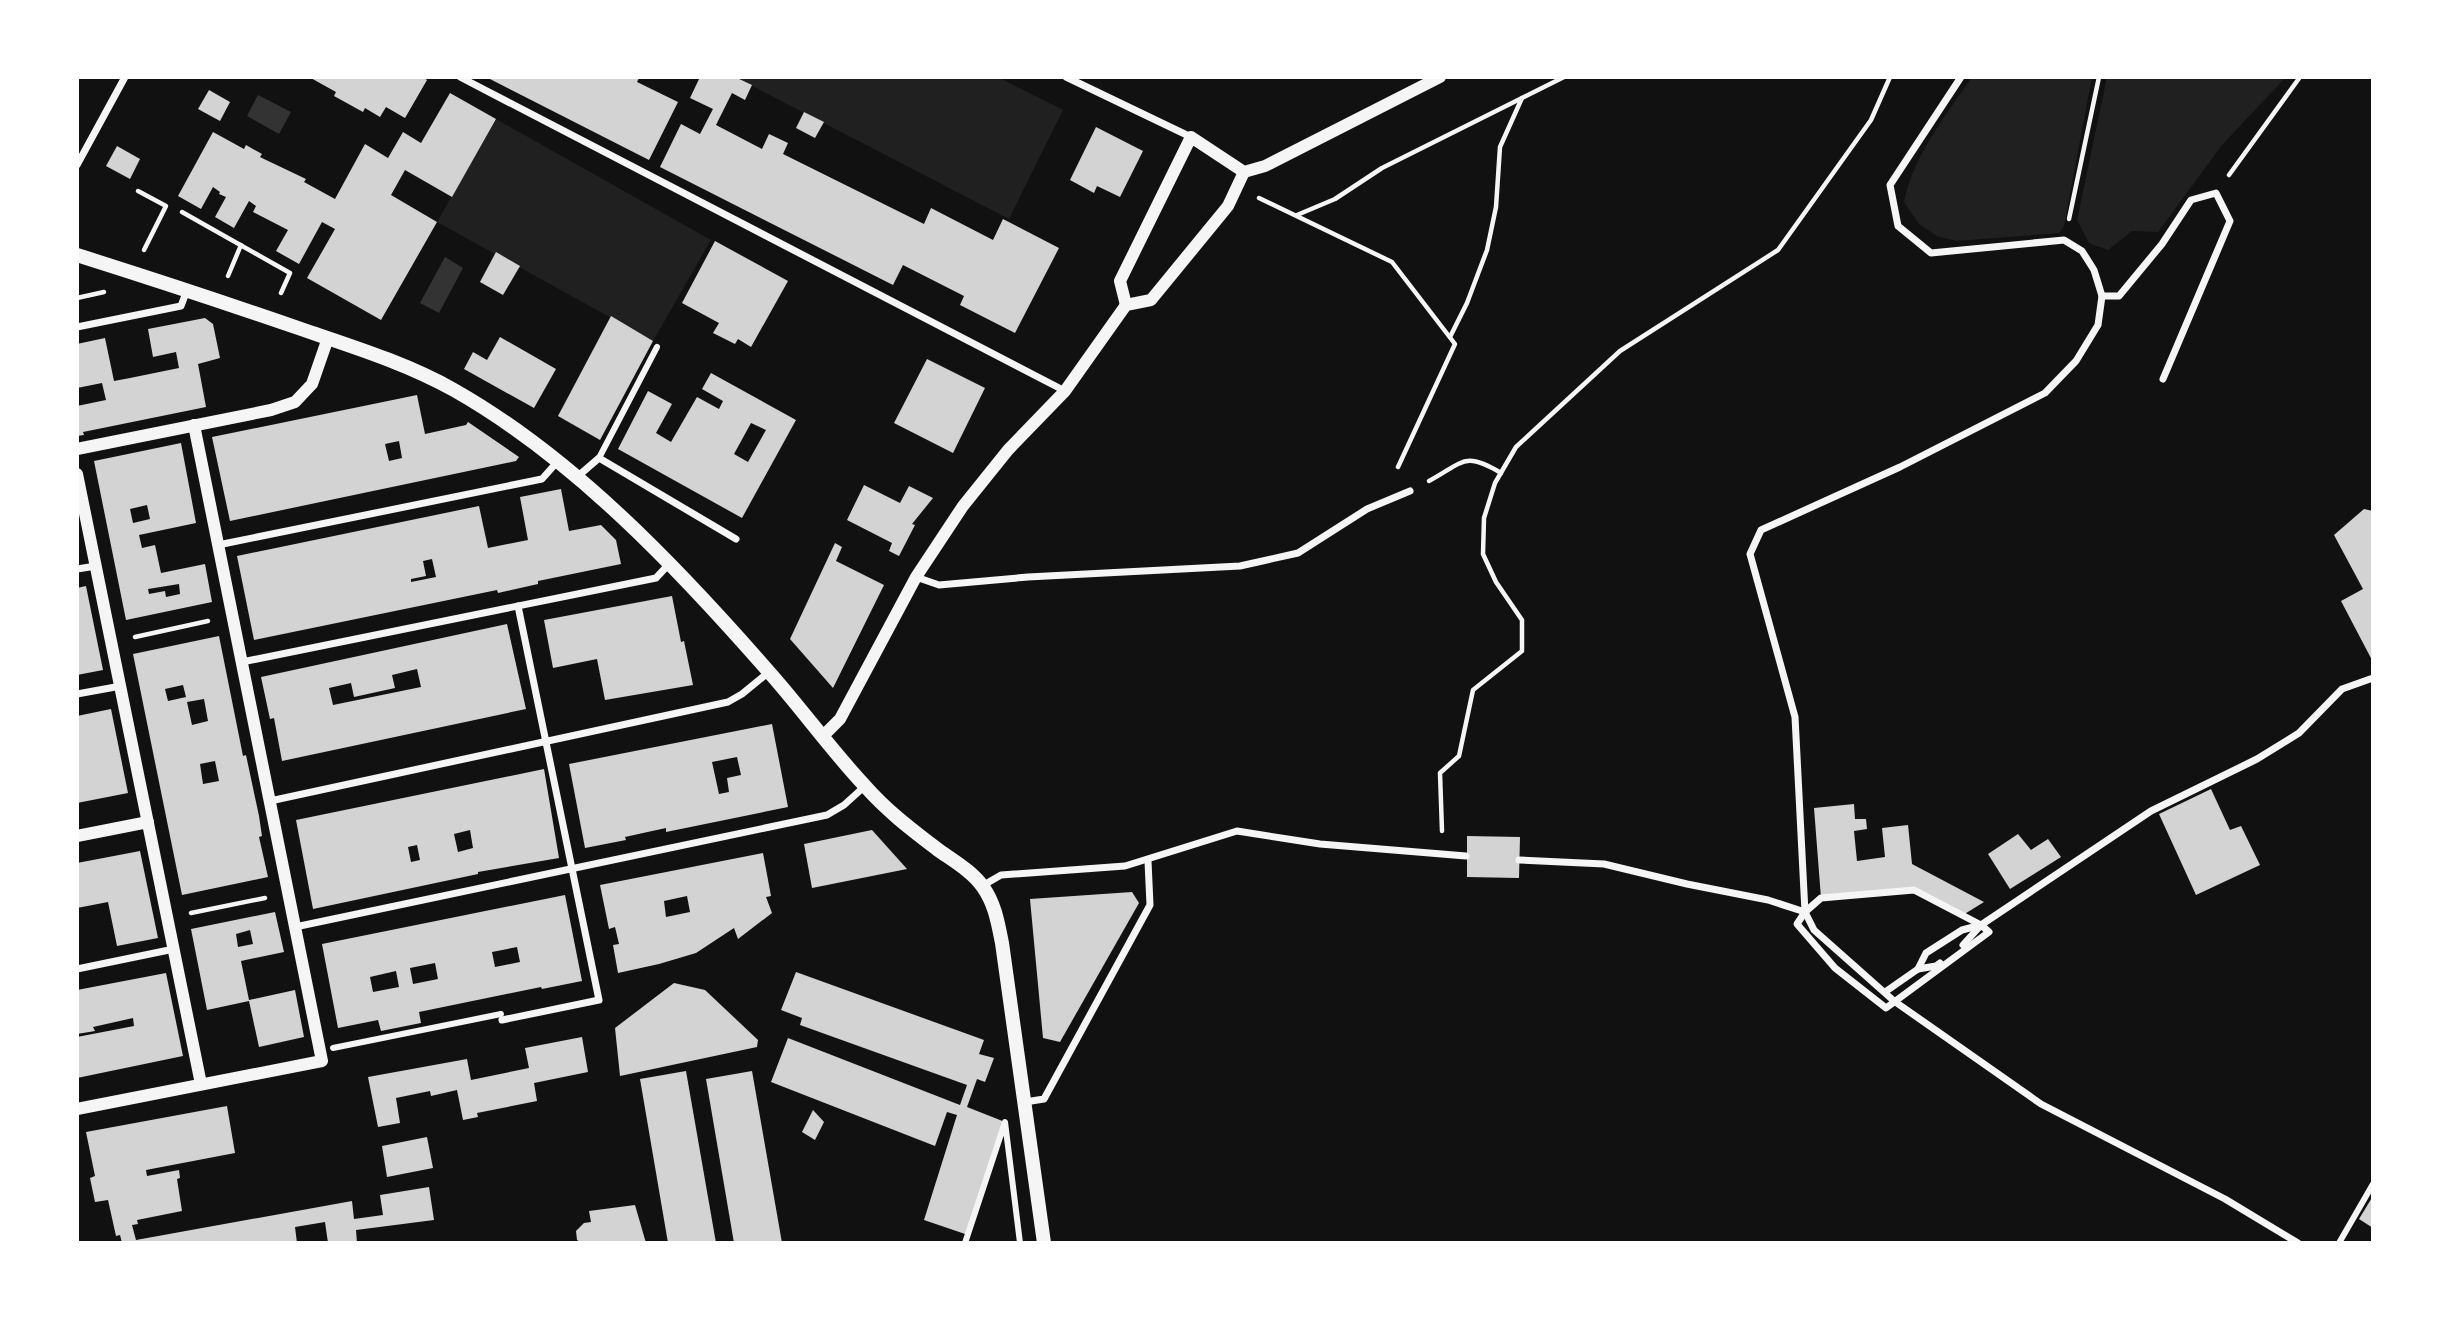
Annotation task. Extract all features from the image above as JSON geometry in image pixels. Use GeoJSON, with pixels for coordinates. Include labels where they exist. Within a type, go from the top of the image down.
{"type":"FeatureCollection","features":[{"type":"Feature","properties":{"kind":"main road"},"geometry":{"type":"LineString","coordinates":[[77,255],[187,289],[328,338],[452,389],[503,420],[558,461],[669,564],[769,672],[864,786],[894,817],[971,874],[982,886],[996,911],[1044,1243]]}},
{"type":"Feature","properties":{"kind":"street"},"geometry":{"type":"LineString","coordinates":[[77,165],[125,77]]}},
{"type":"Feature","properties":{"kind":"street"},"geometry":{"type":"LineString","coordinates":[[460,77],[1065,391]]}},
{"type":"Feature","properties":{"kind":"street"},"geometry":{"type":"LineString","coordinates":[[1066,77],[1191,137],[1244,172]]}},
{"type":"Feature","properties":{"kind":"street"},"geometry":{"type":"LineString","coordinates":[[822,737],[840,719],[916,577],[964,506],[1000,460],[1065,391],[1126,305],[1152,300],[1228,206],[1244,172],[1265,166],[1440,77]]}},
{"type":"Feature","properties":{"kind":"street"},"geometry":{"type":"LineString","coordinates":[[1961,77],[1890,185],[1898,226],[1931,253],[2064,240],[2081,251],[2094,270],[2102,296],[2098,325],[2077,361],[2045,393],[1900,467],[1761,530],[1749,554],[1795,717],[1805,912],[1814,930],[1894,1001],[2041,1104],[2225,1199],[2298,1243]]}},
{"type":"Feature","properties":{"kind":"street"},"geometry":{"type":"LineString","coordinates":[[1126,305],[1120,281],[1191,137]]}},
{"type":"Feature","properties":{"kind":"street"},"geometry":{"type":"LineString","coordinates":[[2102,296],[2119,296],[2162,244],[2191,200],[2216,193],[2230,221],[2163,379]]}},
{"type":"Feature","properties":{"kind":"street"},"geometry":{"type":"LineString","coordinates":[[77,327],[181,306],[187,289]]}},
{"type":"Feature","properties":{"kind":"street"},"geometry":{"type":"LineString","coordinates":[[77,449],[271,410],[295,402],[312,384],[328,338]]}},
{"type":"Feature","properties":{"kind":"street"},"geometry":{"type":"LineString","coordinates":[[577,477],[599,458],[657,347]]}},
{"type":"Feature","properties":{"kind":"street"},"geometry":{"type":"LineString","coordinates":[[77,1109],[322,1061],[194,425]]}},
{"type":"Feature","properties":{"kind":"street"},"geometry":{"type":"LineString","coordinates":[[599,458],[736,539]]}},
{"type":"Feature","properties":{"kind":"street"},"geometry":{"type":"LineString","coordinates":[[218,545],[542,479],[558,461]]}},
{"type":"Feature","properties":{"kind":"street"},"geometry":{"type":"LineString","coordinates":[[77,474],[201,1084]]}},
{"type":"Feature","properties":{"kind":"street"},"geometry":{"type":"LineString","coordinates":[[916,577],[939,585],[1028,577],[1240,566],[1298,553],[1367,509],[1410,491]]}},
{"type":"Feature","properties":{"kind":"street"},"geometry":{"type":"LineString","coordinates":[[242,662],[656,578],[669,564]]}},
{"type":"Feature","properties":{"kind":"street"},"geometry":{"type":"LineString","coordinates":[[77,569],[96,566]]}},
{"type":"Feature","properties":{"kind":"street"},"geometry":{"type":"LineString","coordinates":[[333,1048],[599,1000],[518,606]]}},
{"type":"Feature","properties":{"kind":"street"},"geometry":{"type":"LineString","coordinates":[[270,801],[728,702],[769,672]]}},
{"type":"Feature","properties":{"kind":"street"},"geometry":{"type":"LineString","coordinates":[[1885,992],[1918,969],[1936,966],[1968,942],[1981,925],[2151,811],[2257,759],[2299,733],[2342,689],[2373,678]]}},
{"type":"Feature","properties":{"kind":"street"},"geometry":{"type":"LineString","coordinates":[[77,694],[121,686]]}},
{"type":"Feature","properties":{"kind":"street"},"geometry":{"type":"LineString","coordinates":[[295,927],[827,815],[844,806],[864,786]]}},
{"type":"Feature","properties":{"kind":"street"},"geometry":{"type":"LineString","coordinates":[[77,836],[148,822]]}},
{"type":"Feature","properties":{"kind":"street"},"geometry":{"type":"LineString","coordinates":[[982,886],[1001,875],[1125,866],[1237,831],[1320,844],[1466,856]]}},
{"type":"Feature","properties":{"kind":"street"},"geometry":{"type":"LineString","coordinates":[[1519,860],[1604,864],[1768,900],[1805,912]]}},
{"type":"Feature","properties":{"kind":"street"},"geometry":{"type":"LineString","coordinates":[[1025,1102],[1044,1099],[1150,905],[1147,861]]}},
{"type":"Feature","properties":{"kind":"street"},"geometry":{"type":"LineString","coordinates":[[1914,890],[1981,925],[1989,932],[1886,1008],[1835,968],[1797,924],[1805,912],[1821,898],[1914,890]]}},
{"type":"Feature","properties":{"kind":"street"},"geometry":{"type":"LineString","coordinates":[[1918,969],[1926,953],[1962,930],[1981,925]]}},
{"type":"Feature","properties":{"kind":"street"},"geometry":{"type":"LineString","coordinates":[[77,969],[174,949]]}},
{"type":"Feature","properties":{"kind":"street"},"geometry":{"type":"LineString","coordinates":[[965,1243],[1005,1122],[1020,1243]]}},
{"type":"Feature","properties":{"kind":"street"},"geometry":{"type":"LineString","coordinates":[[2339,1243],[2373,1184]]}},
{"type":"Feature","properties":{"kind":"path"},"geometry":{"type":"LineString","coordinates":[[1296,216],[1335,200],[1382,168],[1564,77]]}},
{"type":"Feature","properties":{"kind":"path"},"geometry":{"type":"LineString","coordinates":[[1442,853],[1440,773],[1459,756],[1473,690],[1521,651],[1522,620],[1496,582],[1483,554],[1485,518],[1501,473],[1516,447],[1620,351],[1778,250],[1871,120],[1890,77]]}},
{"type":"Feature","properties":{"kind":"path"},"geometry":{"type":"LineString","coordinates":[[2064,240],[2099,77]]}},
{"type":"Feature","properties":{"kind":"path"},"geometry":{"type":"LineString","coordinates":[[2216,193],[2301,77]]}},
{"type":"Feature","properties":{"kind":"path"},"geometry":{"type":"LineString","coordinates":[[1450,337],[1467,303],[1487,250],[1496,207],[1500,147],[1522,97]]}},
{"type":"Feature","properties":{"kind":"path"},"geometry":{"type":"LineString","coordinates":[[138,191],[166,206],[142,254]]}},
{"type":"Feature","properties":{"kind":"path"},"geometry":{"type":"LineString","coordinates":[[1259,198],[1392,261],[1455,344],[1398,467]]}},
{"type":"Feature","properties":{"kind":"path"},"geometry":{"type":"LineString","coordinates":[[182,212],[290,272],[279,297]]}},
{"type":"Feature","properties":{"kind":"path"},"geometry":{"type":"LineString","coordinates":[[226,280],[241,245]]}},
{"type":"Feature","properties":{"kind":"path"},"geometry":{"type":"LineString","coordinates":[[1410,491],[1468,459],[1479,460],[1501,473]]}},
{"type":"Feature","properties":{"kind":"path"},"geometry":{"type":"LineString","coordinates":[[123,639],[218,619]]}},
{"type":"Feature","properties":{"kind":"path"},"geometry":{"type":"LineString","coordinates":[[180,916],[276,895]]}},
{"type":"Feature","properties":{"kind":"shaded area"},"geometry":{"type":"Polygon","coordinates":[[[735,77],[997,77],[1063,110],[1009,219],[735,77]]]}},
{"type":"Feature","properties":{"kind":"shaded area"},"geometry":{"type":"Polygon","coordinates":[[[1972,77],[2092,77],[2064,226],[2059,233],[1956,241],[1937,236],[1919,224],[1904,202],[1923,152],[1972,77]]]}},
{"type":"Feature","properties":{"kind":"shaded area"},"geometry":{"type":"Polygon","coordinates":[[[2107,77],[2286,77],[2222,145],[2158,232],[2132,231],[2108,250],[2089,243],[2077,220],[2107,77]]]}},
{"type":"Feature","properties":{"kind":"shaded area"},"geometry":{"type":"Polygon","coordinates":[[[258,95],[291,112],[279,134],[247,116],[258,95]]]}},
{"type":"Feature","properties":{"kind":"shaded area"},"geometry":{"type":"Polygon","coordinates":[[[496,119],[711,240],[653,341],[437,222],[496,119]]]}},
{"type":"Feature","properties":{"kind":"shaded area"},"geometry":{"type":"Polygon","coordinates":[[[445,257],[463,268],[439,313],[420,303],[445,257]]]}},
{"type":"Feature","properties":{"kind":"building"},"geometry":{"type":"Polygon","coordinates":[[[309,77],[423,77],[427,80],[405,118],[386,107],[380,117],[365,108],[363,112],[334,96],[336,92],[309,77]]]}},
{"type":"Feature","properties":{"kind":"building"},"geometry":{"type":"Polygon","coordinates":[[[486,77],[637,77],[637,82],[678,102],[649,160],[486,77]]]}},
{"type":"Feature","properties":{"kind":"building"},"geometry":{"type":"Polygon","coordinates":[[[700,77],[735,77],[752,85],[745,100],[732,93],[716,125],[762,149],[769,134],[788,143],[783,154],[924,224],[931,208],[993,240],[1003,219],[1059,248],[1015,333],[960,305],[964,296],[903,265],[893,285],[660,167],[681,124],[700,134],[713,109],[690,98],[700,77]]]}},
{"type":"Feature","properties":{"kind":"building"},"geometry":{"type":"Polygon","coordinates":[[[209,90],[230,102],[220,121],[198,109],[209,90]]]}},
{"type":"Feature","properties":{"kind":"building"},"geometry":{"type":"Polygon","coordinates":[[[450,93],[496,119],[452,197],[405,170],[391,195],[437,222],[381,320],[307,278],[335,229],[322,222],[299,264],[276,251],[288,230],[253,212],[256,206],[249,201],[234,228],[215,217],[226,197],[213,187],[201,209],[178,196],[213,132],[244,149],[246,145],[262,154],[260,157],[306,179],[304,182],[335,199],[365,144],[388,158],[403,132],[421,143],[450,93]]]}},
{"type":"Feature","properties":{"kind":"building"},"geometry":{"type":"Polygon","coordinates":[[[804,112],[824,122],[815,138],[796,128],[804,112]]]}},
{"type":"Feature","properties":{"kind":"building"},"geometry":{"type":"Polygon","coordinates":[[[1096,127],[1143,151],[1120,197],[1097,186],[1094,193],[1070,180],[1096,127]]]}},
{"type":"Feature","properties":{"kind":"building"},"geometry":{"type":"Polygon","coordinates":[[[117,146],[140,159],[130,179],[106,166],[117,146]]]}},
{"type":"Feature","properties":{"kind":"building"},"geometry":{"type":"Polygon","coordinates":[[[715,241],[788,281],[751,347],[738,339],[735,344],[713,333],[719,323],[682,303],[715,241]]]}},
{"type":"Feature","properties":{"kind":"building"},"geometry":{"type":"Polygon","coordinates":[[[496,252],[520,266],[503,295],[480,282],[496,252]]]}},
{"type":"Feature","properties":{"kind":"building"},"geometry":{"type":"Polygon","coordinates":[[[611,316],[653,341],[600,440],[558,416],[611,316]]]}},
{"type":"Feature","properties":{"kind":"building"},"geometry":{"type":"Polygon","coordinates":[[[205,318],[213,324],[220,358],[198,364],[206,407],[83,432],[84,435],[77,436],[77,406],[106,400],[102,383],[77,388],[77,344],[105,338],[114,381],[130,378],[179,368],[176,352],[153,357],[148,329],[205,318]]]}},
{"type":"Feature","properties":{"kind":"building"},"geometry":{"type":"Polygon","coordinates":[[[500,337],[556,369],[534,408],[464,369],[473,352],[487,360],[500,337]]]}},
{"type":"Feature","properties":{"kind":"building"},"geometry":{"type":"Polygon","coordinates":[[[927,359],[985,388],[953,453],[894,423],[927,359]]]}},
{"type":"Feature","properties":{"kind":"building"},"geometry":{"type":"Polygon","coordinates":[[[711,373],[796,420],[742,518],[618,449],[648,391],[672,404],[656,433],[671,442],[697,397],[719,409],[723,401],[702,389],[711,373]],[[751,423],[734,454],[748,462],[766,430],[751,423]]]}},
{"type":"Feature","properties":{"kind":"building"},"geometry":{"type":"Polygon","coordinates":[[[417,395],[425,434],[466,425],[468,422],[519,457],[516,461],[230,521],[212,437],[417,395]],[[399,441],[385,444],[389,461],[402,458],[399,441]]]}},
{"type":"Feature","properties":{"kind":"building"},"geometry":{"type":"Polygon","coordinates":[[[181,443],[196,523],[139,535],[142,548],[155,545],[161,573],[205,564],[212,602],[126,620],[94,461],[181,443]],[[147,505],[130,509],[133,523],[150,519],[147,505]],[[179,584],[148,589],[149,594],[165,591],[166,597],[180,594],[179,584]]]}},
{"type":"Feature","properties":{"kind":"building"},"geometry":{"type":"Polygon","coordinates":[[[864,485],[900,503],[909,486],[933,498],[912,524],[915,525],[899,556],[889,551],[892,543],[847,520],[864,485]]]}},
{"type":"Feature","properties":{"kind":"building"},"geometry":{"type":"Polygon","coordinates":[[[561,489],[569,531],[601,525],[616,540],[621,564],[538,581],[538,584],[498,593],[497,590],[254,640],[237,556],[479,506],[488,548],[528,540],[520,497],[561,489]],[[432,559],[423,561],[426,576],[411,579],[411,582],[436,577],[432,559]]]}},
{"type":"Feature","properties":{"kind":"building"},"geometry":{"type":"Polygon","coordinates":[[[2364,509],[2373,511],[2373,662],[2341,601],[2363,589],[2334,535],[2364,509]]]}},
{"type":"Feature","properties":{"kind":"building"},"geometry":{"type":"Polygon","coordinates":[[[835,543],[842,547],[836,561],[884,585],[833,688],[790,639],[835,543]]]}},
{"type":"Feature","properties":{"kind":"building"},"geometry":{"type":"Polygon","coordinates":[[[86,586],[103,670],[77,675],[77,588],[86,586]]]}},
{"type":"Feature","properties":{"kind":"building"},"geometry":{"type":"Polygon","coordinates":[[[672,596],[693,685],[605,700],[597,659],[553,668],[544,620],[672,596]]]}},
{"type":"Feature","properties":{"kind":"building"},"geometry":{"type":"Polygon","coordinates":[[[507,624],[526,709],[282,761],[274,718],[270,719],[261,677],[507,624]],[[417,669],[392,675],[395,688],[354,697],[351,683],[329,688],[333,705],[421,687],[417,669]]]}},
{"type":"Feature","properties":{"kind":"building"},"geometry":{"type":"Polygon","coordinates":[[[219,636],[243,756],[246,755],[259,816],[262,836],[259,837],[268,877],[182,895],[133,654],[219,636]],[[183,685],[165,689],[168,701],[186,697],[183,685]],[[204,699],[187,702],[192,725],[208,721],[204,699]],[[215,761],[200,764],[203,784],[219,781],[215,761]]]}},
{"type":"Feature","properties":{"kind":"building"},"geometry":{"type":"Polygon","coordinates":[[[111,709],[128,793],[77,803],[77,716],[111,709]]]}},
{"type":"Feature","properties":{"kind":"building"},"geometry":{"type":"Polygon","coordinates":[[[772,724],[788,807],[666,832],[666,828],[585,848],[569,764],[772,724]],[[737,757],[712,762],[719,794],[729,792],[727,778],[741,775],[737,757]]]}},
{"type":"Feature","properties":{"kind":"building"},"geometry":{"type":"Polygon","coordinates":[[[544,769],[559,858],[478,872],[313,909],[296,820],[544,769]],[[470,830],[454,834],[458,852],[473,848],[470,830]],[[417,845],[408,847],[411,862],[420,860],[417,845]]]}},
{"type":"Feature","properties":{"kind":"building"},"geometry":{"type":"Polygon","coordinates":[[[2211,789],[2230,830],[2241,826],[2260,865],[2196,895],[2159,814],[2211,789]]]}},
{"type":"Feature","properties":{"kind":"building"},"geometry":{"type":"Polygon","coordinates":[[[1854,804],[1855,819],[1866,819],[1867,829],[1854,831],[1857,861],[1885,857],[1882,828],[1908,825],[1912,864],[1984,902],[1963,915],[1914,890],[1821,898],[1814,808],[1854,804]]]}},
{"type":"Feature","properties":{"kind":"building"},"geometry":{"type":"Polygon","coordinates":[[[872,830],[907,869],[812,888],[804,844],[872,830]]]}},
{"type":"Feature","properties":{"kind":"building"},"geometry":{"type":"Polygon","coordinates":[[[2018,834],[2031,850],[2048,839],[2061,857],[2010,889],[1988,854],[2018,834]]]}},
{"type":"Feature","properties":{"kind":"building"},"geometry":{"type":"Polygon","coordinates":[[[1467,836],[1520,837],[1519,878],[1467,877],[1467,836]]]}},
{"type":"Feature","properties":{"kind":"building"},"geometry":{"type":"Polygon","coordinates":[[[140,851],[158,938],[117,946],[108,902],[77,908],[77,863],[140,851]]]}},
{"type":"Feature","properties":{"kind":"building"},"geometry":{"type":"Polygon","coordinates":[[[763,853],[771,896],[766,897],[772,913],[738,939],[734,928],[696,953],[618,973],[613,945],[619,944],[615,927],[609,929],[600,885],[763,853]],[[687,896],[664,901],[666,917],[690,912],[687,896]]]}},
{"type":"Feature","properties":{"kind":"building"},"geometry":{"type":"Polygon","coordinates":[[[1132,892],[1139,903],[1060,1042],[1043,1038],[1030,899],[1132,892]]]}},
{"type":"Feature","properties":{"kind":"building"},"geometry":{"type":"Polygon","coordinates":[[[565,895],[582,981],[419,1012],[421,1023],[381,1031],[378,1020],[338,1028],[322,944],[565,895]],[[517,947],[492,952],[495,967],[520,962],[517,947]],[[435,963],[410,968],[413,984],[438,979],[435,963]],[[396,971],[370,977],[373,992],[399,987],[396,971]]]}},
{"type":"Feature","properties":{"kind":"building"},"geometry":{"type":"Polygon","coordinates":[[[275,912],[284,952],[241,961],[249,1000],[295,990],[304,1037],[259,1047],[249,1001],[207,1010],[191,929],[275,912]],[[250,930],[236,934],[238,947],[253,944],[250,930]]]}},
{"type":"Feature","properties":{"kind":"building"},"geometry":{"type":"Polygon","coordinates":[[[796,972],[984,1040],[979,1054],[994,1058],[985,1082],[977,1079],[967,1107],[1005,1122],[968,1235],[924,1220],[957,1115],[947,1112],[935,1146],[771,1082],[788,1038],[960,1105],[967,1085],[800,1025],[802,1018],[781,1010],[796,972]]]}},
{"type":"Feature","properties":{"kind":"building"},"geometry":{"type":"Polygon","coordinates":[[[166,973],[183,1056],[77,1078],[77,1037],[134,1026],[133,1018],[93,1027],[95,1031],[77,1034],[77,990],[166,973]]]}},
{"type":"Feature","properties":{"kind":"building"},"geometry":{"type":"Polygon","coordinates":[[[674,983],[705,990],[758,1040],[757,1047],[620,1076],[615,1028],[674,983]]]}},
{"type":"Feature","properties":{"kind":"building"},"geometry":{"type":"Polygon","coordinates":[[[582,1037],[588,1072],[534,1083],[537,1101],[477,1113],[478,1117],[463,1120],[457,1090],[431,1096],[430,1091],[396,1098],[400,1123],[378,1127],[368,1077],[467,1059],[471,1080],[529,1068],[525,1048],[582,1037]]]}},
{"type":"Feature","properties":{"kind":"building"},"geometry":{"type":"Polygon","coordinates":[[[686,1071],[716,1243],[668,1243],[640,1079],[686,1071]]]}},
{"type":"Feature","properties":{"kind":"building"},"geometry":{"type":"Polygon","coordinates":[[[752,1071],[782,1243],[734,1243],[706,1079],[752,1071]]]}},
{"type":"Feature","properties":{"kind":"building"},"geometry":{"type":"Polygon","coordinates":[[[227,1106],[235,1153],[146,1170],[147,1176],[179,1170],[180,1178],[177,1179],[182,1211],[137,1220],[138,1224],[132,1225],[136,1240],[352,1201],[354,1219],[383,1215],[380,1195],[429,1187],[434,1220],[356,1230],[357,1243],[328,1243],[325,1222],[295,1227],[297,1243],[122,1243],[120,1235],[116,1236],[108,1200],[95,1202],[90,1178],[95,1176],[86,1132],[227,1106]]]}},
{"type":"Feature","properties":{"kind":"building"},"geometry":{"type":"Polygon","coordinates":[[[813,1110],[824,1122],[815,1140],[802,1132],[813,1110]]]}},
{"type":"Feature","properties":{"kind":"building"},"geometry":{"type":"Polygon","coordinates":[[[427,1137],[433,1168],[387,1177],[382,1146],[427,1137]]]}},
{"type":"Feature","properties":{"kind":"building"},"geometry":{"type":"Polygon","coordinates":[[[2373,1196],[2373,1228],[2359,1219],[2373,1196]]]}},
{"type":"Feature","properties":{"kind":"building"},"geometry":{"type":"Polygon","coordinates":[[[635,1205],[646,1243],[582,1243],[577,1240],[576,1231],[584,1223],[591,1222],[589,1211],[635,1205]]]}}]}
